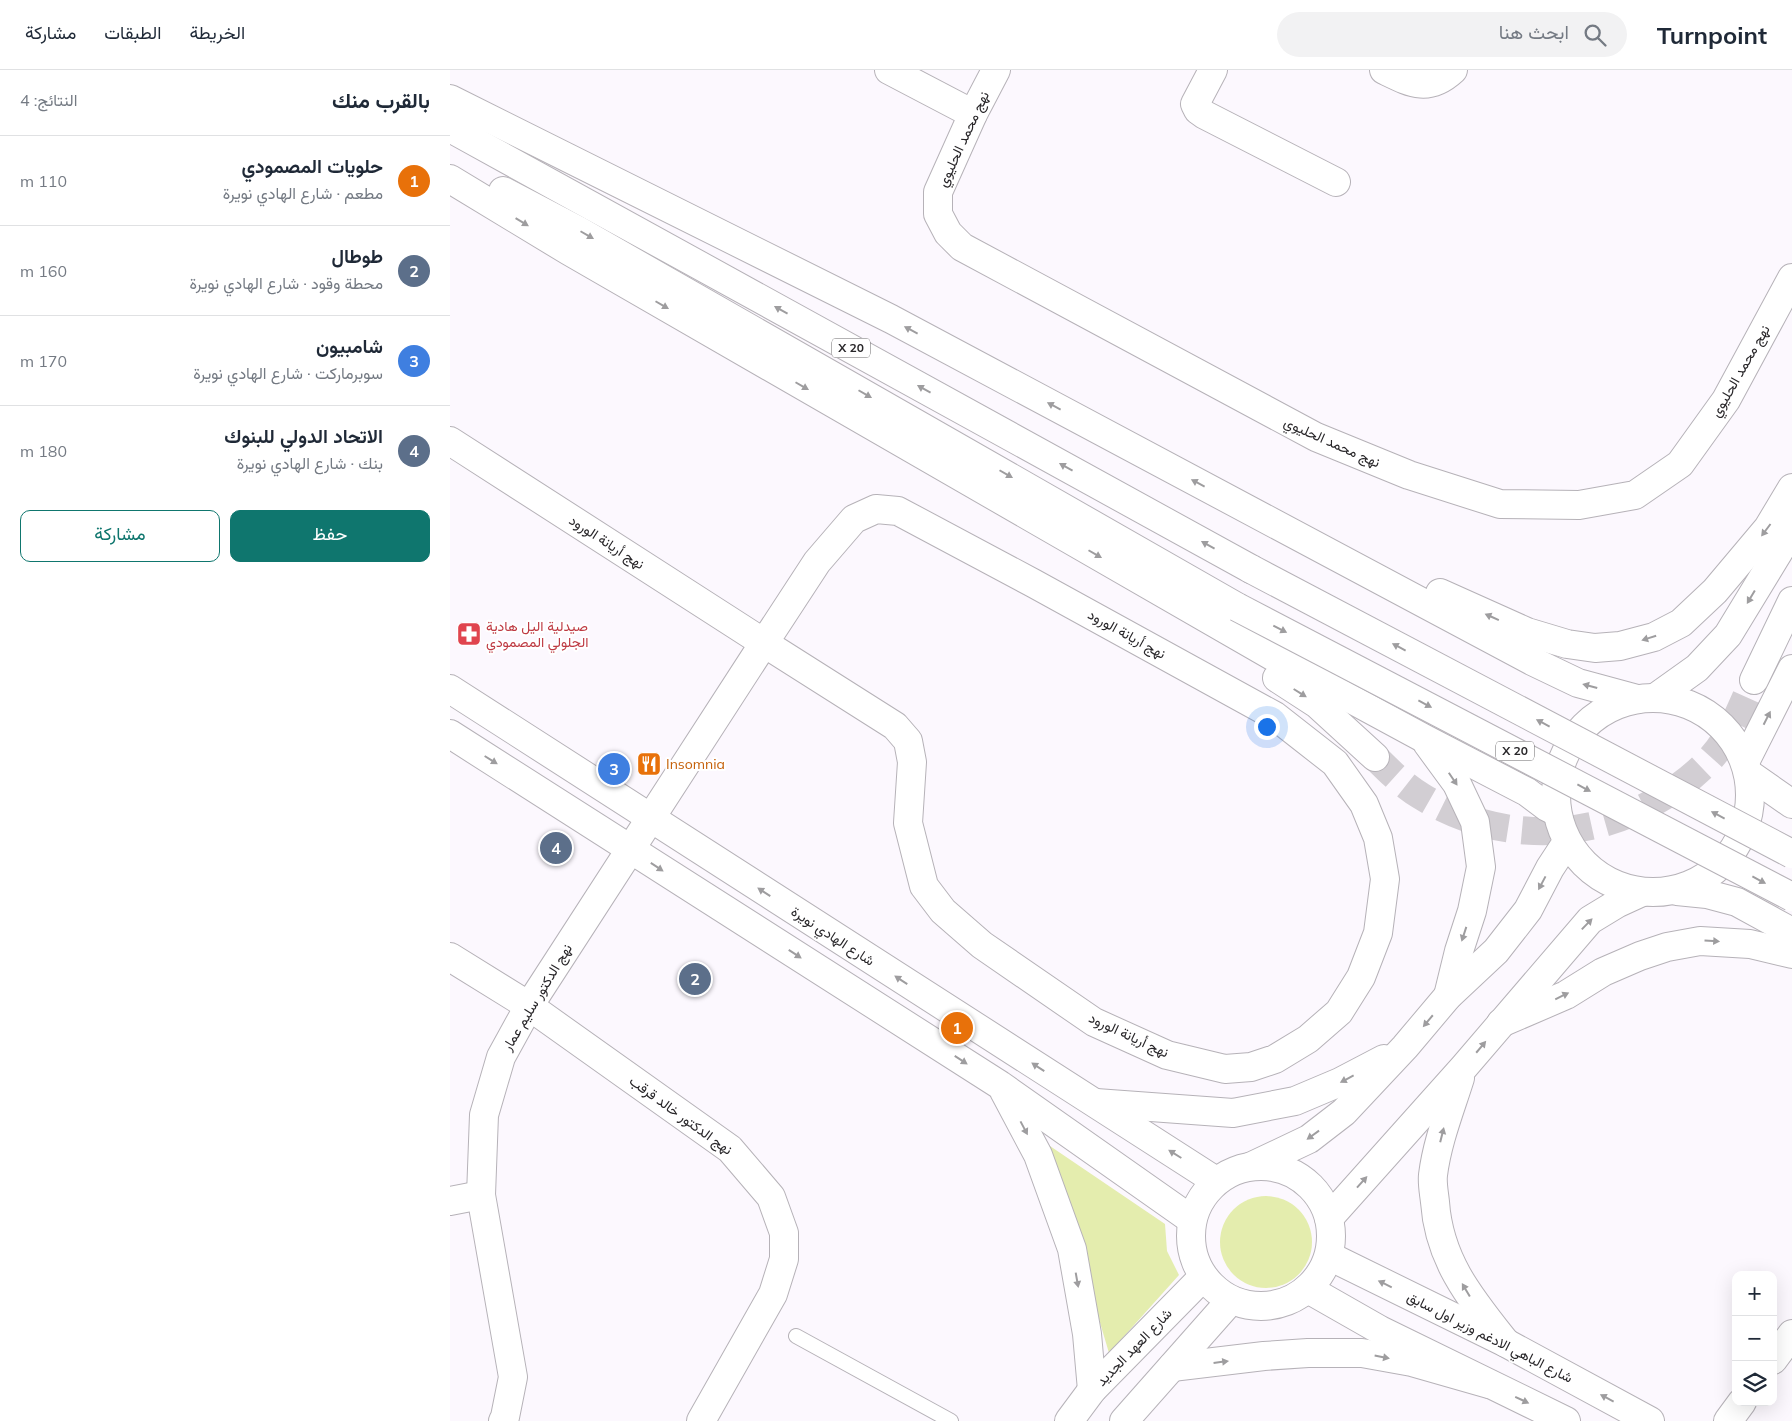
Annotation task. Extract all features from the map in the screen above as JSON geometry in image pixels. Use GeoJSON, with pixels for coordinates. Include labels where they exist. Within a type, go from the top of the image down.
{"type":"FeatureCollection","features":[{"type":"Feature","properties":{"kind":"main road"},"geometry":{"type":"LineString","coordinates":[[889,70],[973,114]]}},
{"type":"Feature","properties":{"kind":"main road","name":"نهج محمد الحليوي"},"geometry":{"type":"LineString","coordinates":[[996,70],[973,114],[938,192],[938,214],[948,233],[962,247],[1316,437],[1410,475],[1500,504],[1579,505],[1635,495],[1680,464],[1726,400],[1792,278]]}},
{"type":"Feature","properties":{"kind":"main road"},"geometry":{"type":"LineString","coordinates":[[1213,70],[1195,104],[1198,110],[1336,182]]}},
{"type":"Feature","properties":{"kind":"main road"},"geometry":{"type":"LineString","coordinates":[[1384,70],[1413,84],[1430,84],[1444,78],[1453,70]]}},
{"type":"Feature","properties":{"kind":"main road"},"geometry":{"type":"LineString","coordinates":[[450,99],[891,319],[1532,661],[1578,683],[1646,698],[1684,702],[1710,716],[1731,736],[1747,768],[1751,804],[1743,834],[1726,861],[1702,880],[1672,890]]}},
{"type":"Feature","properties":{"kind":"main road","name":"X 20"},"geometry":{"type":"LineString","coordinates":[[450,128],[1251,569],[1792,854]]}},
{"type":"Feature","properties":{"kind":"main road","name":"X 20"},"geometry":{"type":"LineString","coordinates":[[450,165],[579,231],[1237,606],[1792,897]]}},
{"type":"Feature","properties":{"kind":"main road"},"geometry":{"type":"LineString","coordinates":[[450,179],[569,251],[1271,656],[1527,792],[1557,812]]}},
{"type":"Feature","properties":{"kind":"main road"},"geometry":{"type":"LineString","coordinates":[[873,427],[1070,561],[1269,673],[1318,704],[1375,757]]}},
{"type":"Feature","properties":{"kind":"main road","name":"نهج أريانة الورود"},"geometry":{"type":"LineString","coordinates":[[450,442],[764,643],[895,726],[908,741],[912,762],[908,823],[924,886],[943,911],[982,945],[1094,1022],[1167,1055],[1225,1069],[1250,1067],[1275,1059],[1308,1039],[1339,1012],[1362,977],[1378,932],[1385,879],[1378,838],[1364,804],[1335,763],[1275,716],[898,511],[876,510],[854,519],[818,562],[764,643],[650,819]]}},
{"type":"Feature","properties":{"kind":"main road"},"geometry":{"type":"LineString","coordinates":[[1222,496],[1527,632],[1567,644],[1595,648],[1620,646],[1654,637],[1681,623],[1715,591],[1768,528],[1792,488]]}},
{"type":"Feature","properties":{"kind":"main road"},"geometry":{"type":"LineString","coordinates":[[1792,524],[1784,543],[1728,635],[1697,668],[1646,698],[1608,708],[1583,726],[1565,752],[1556,781],[1557,812],[1567,842],[1586,866],[1612,883],[1642,892],[1672,890],[1707,894],[1737,902],[1792,932]]}},
{"type":"Feature","properties":{"kind":"main road"},"geometry":{"type":"LineString","coordinates":[[1754,680],[1792,601]]}},
{"type":"Feature","properties":{"kind":"main road"},"geometry":{"type":"LineString","coordinates":[[1747,768],[1792,669]]}},
{"type":"Feature","properties":{"kind":"main road","name":"شارع الهادي نويرة"},"geometry":{"type":"LineString","coordinates":[[450,689],[1216,1181]]}},
{"type":"Feature","properties":{"kind":"main road"},"geometry":{"type":"LineString","coordinates":[[450,734],[1000,1085],[1192,1220]]}},
{"type":"Feature","properties":{"kind":"main road"},"geometry":{"type":"LineString","coordinates":[[1425,739],[1457,784],[1475,822],[1481,868],[1472,911],[1458,951],[1448,996]]}},
{"type":"Feature","properties":{"kind":"main road"},"geometry":{"type":"LineString","coordinates":[[1747,768],[1792,804]]}},
{"type":"Feature","properties":{"kind":"main road","name":"نهج الدكتور سليم عمار"},"geometry":{"type":"LineString","coordinates":[[503,1421],[513,1377],[481,1195],[484,1115],[501,1057],[529,1006],[650,819]]}},
{"type":"Feature","properties":{"kind":"main road"},"geometry":{"type":"LineString","coordinates":[[1252,1166],[1277,1168],[1300,1178],[1319,1195],[1329,1218],[1332,1237],[1329,1256],[1321,1274],[1308,1289],[1291,1300],[1271,1306],[1250,1306],[1231,1300],[1203,1277],[1192,1250],[1192,1220],[1201,1198],[1216,1181],[1233,1171],[1252,1166],[1309,1139],[1344,1112],[1405,1048],[1448,996],[1496,951],[1528,910],[1550,868],[1567,842]]}},
{"type":"Feature","properties":{"kind":"main road"},"geometry":{"type":"LineString","coordinates":[[1329,1218],[1464,1067],[1590,920],[1618,903],[1642,892]]}},
{"type":"Feature","properties":{"kind":"main road"},"geometry":{"type":"LineString","coordinates":[[1501,1023],[1566,995],[1604,972],[1640,956],[1667,947],[1700,941],[1750,944],[1792,954]]}},
{"type":"Feature","properties":{"kind":"main road","name":"نهج الدكتور خالد قرقب"},"geometry":{"type":"LineString","coordinates":[[450,957],[529,1006],[730,1149],[771,1197],[784,1233],[784,1259],[773,1294],[701,1421]]}},
{"type":"Feature","properties":{"kind":"main road"},"geometry":{"type":"LineString","coordinates":[[1094,1103],[1233,1113],[1295,1101],[1340,1082],[1405,1048]]}},
{"type":"Feature","properties":{"kind":"main road"},"geometry":{"type":"LineString","coordinates":[[1464,1067],[1442,1132],[1433,1176],[1436,1217],[1449,1263],[1472,1299],[1506,1343]]}},
{"type":"Feature","properties":{"kind":"main road"},"geometry":{"type":"LineString","coordinates":[[1000,1085],[1038,1155],[1072,1248],[1087,1334],[1092,1390]]}},
{"type":"Feature","properties":{"kind":"main road"},"geometry":{"type":"LineString","coordinates":[[450,1201],[481,1195]]}},
{"type":"Feature","properties":{"kind":"main road","name":"شارع الباهي الادغم وزير اول سابق"},"geometry":{"type":"LineString","coordinates":[[1329,1256],[1506,1343],[1650,1421]]}},
{"type":"Feature","properties":{"kind":"main road","name":"شارع العهد الجديد"},"geometry":{"type":"LineString","coordinates":[[1069,1421],[1092,1390],[1203,1277]]}},
{"type":"Feature","properties":{"kind":"main road"},"geometry":{"type":"LineString","coordinates":[[1308,1289],[1380,1330],[1566,1421]]}},
{"type":"Feature","properties":{"kind":"main road"},"geometry":{"type":"LineString","coordinates":[[1124,1421],[1231,1300]]}},
{"type":"Feature","properties":{"kind":"main road"},"geometry":{"type":"LineString","coordinates":[[1777,1355],[1792,1334]]}},
{"type":"Feature","properties":{"kind":"main road"},"geometry":{"type":"LineString","coordinates":[[1172,1367],[1290,1354],[1362,1353],[1412,1362],[1489,1384]]}},
{"type":"Feature","properties":{"kind":"main road"},"geometry":{"type":"LineString","coordinates":[[1728,1421],[1739,1406]]}},
{"type":"Feature","properties":{"kind":"lane"},"geometry":{"type":"LineString","coordinates":[[796,1336],[951,1421]]}},
{"type":"Feature","properties":{"kind":"green space"},"geometry":{"type":"Polygon","coordinates":[[[1047,1144],[1165,1224],[1167,1251],[1179,1275],[1109,1353],[1047,1144]]]}},
{"type":"Feature","properties":{"kind":"green space"},"geometry":{"type":"Polygon","coordinates":[[[1257,1196],[1275,1196],[1292,1203],[1305,1216],[1312,1233],[1312,1251],[1305,1268],[1292,1281],[1275,1288],[1257,1288],[1240,1281],[1227,1268],[1220,1251],[1220,1233],[1227,1216],[1240,1203],[1257,1196]]]}},
{"type":"Feature","properties":{"kind":"tunnel"},"geometry":{"type":"LineString","coordinates":[[1375,757],[1391,773],[1421,796],[1449,811],[1478,822],[1538,831],[1569,830],[1599,824],[1628,815],[1656,801],[1675,790],[1702,767],[1718,750],[1728,734],[1754,680]]}},
{"type":"Feature","properties":{"kind":"place","name":"صيدلية اليل هادية الجلولي المصمودي"},"geometry":{"type":"Point","coordinates":[469,634]}},
{"type":"Feature","properties":{"kind":"place","name":"Insomnia"},"geometry":{"type":"Point","coordinates":[649,764]}},
{"type":"Feature","properties":{"kind":"place","name":"شامبيون"},"geometry":{"type":"Point","coordinates":[614,769]}},
{"type":"Feature","properties":{"kind":"place","name":"الاتحاد الدولي للبنوك"},"geometry":{"type":"Point","coordinates":[556,848]}},
{"type":"Feature","properties":{"kind":"place","name":"طوطال"},"geometry":{"type":"Point","coordinates":[695,979]}},
{"type":"Feature","properties":{"kind":"place","name":"حلويات المصمودي"},"geometry":{"type":"Point","coordinates":[957,1028]}}]}
